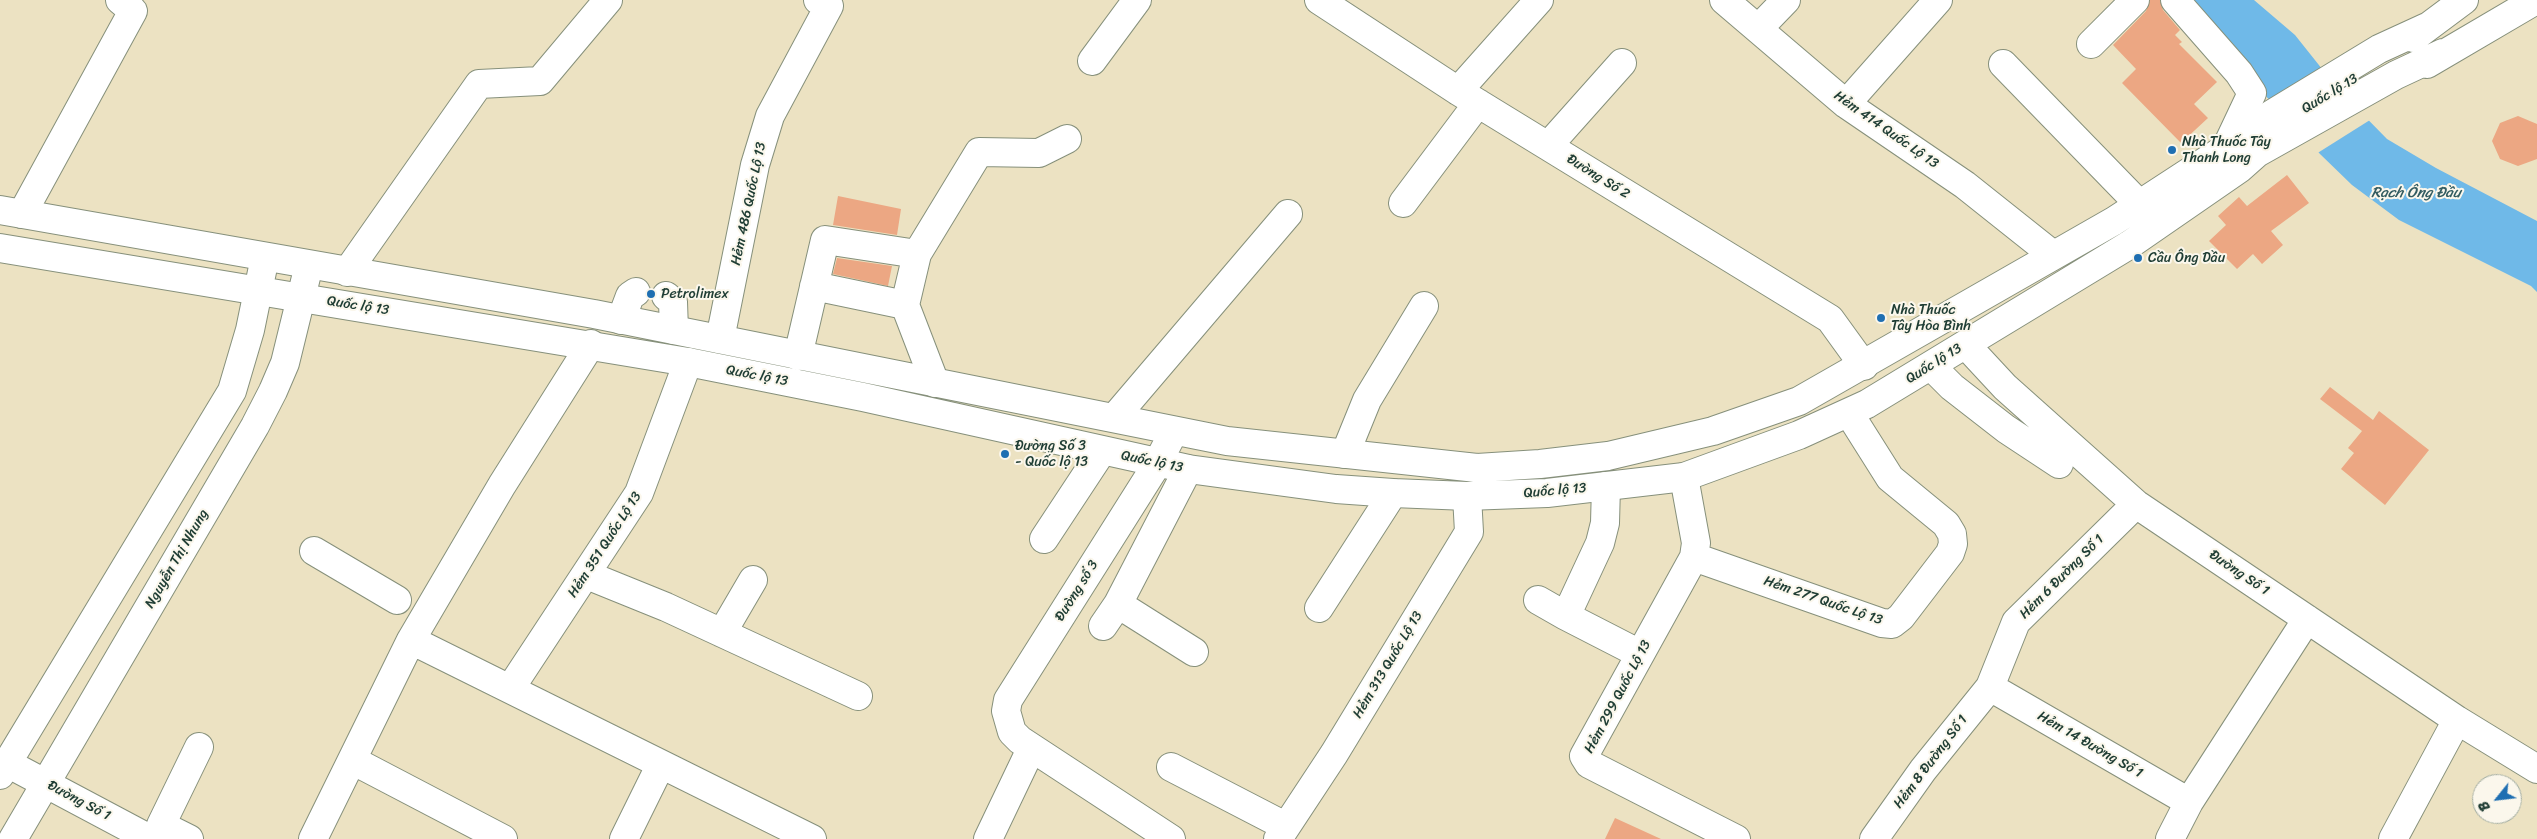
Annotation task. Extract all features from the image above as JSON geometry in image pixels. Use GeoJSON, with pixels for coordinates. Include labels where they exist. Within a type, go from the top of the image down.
{"type":"FeatureCollection","features":[{"type":"Feature","properties":{"kind":"main road"},"geometry":{"type":"LineString","coordinates":[[11,212],[133,10],[120,0]]}},
{"type":"Feature","properties":{"kind":"main road"},"geometry":{"type":"LineString","coordinates":[[347,272],[479,84],[540,81],[608,0]]}},
{"type":"Feature","properties":{"kind":"main road","name":"Hẻm 486 Quốc Lộ 13"},"geometry":{"type":"LineString","coordinates":[[720,339],[754,165],[770,116],[829,6],[818,0]]}},
{"type":"Feature","properties":{"kind":"main road"},"geometry":{"type":"LineString","coordinates":[[1092,60],[1137,0]]}},
{"type":"Feature","properties":{"kind":"main road"},"geometry":{"type":"LineString","coordinates":[[1403,202],[1468,97],[1538,0]]}},
{"type":"Feature","properties":{"kind":"main road","name":"Hẻm 414 Quốc Lộ 13"},"geometry":{"type":"LineString","coordinates":[[1724,0],[1846,104],[1965,185],[2053,255]]}},
{"type":"Feature","properties":{"kind":"main road"},"geometry":{"type":"LineString","coordinates":[[1758,29],[1786,0]]}},
{"type":"Feature","properties":{"kind":"main road"},"geometry":{"type":"LineString","coordinates":[[1846,104],[1938,0]]}},
{"type":"Feature","properties":{"kind":"main road"},"geometry":{"type":"LineString","coordinates":[[2091,44],[2135,0]]}},
{"type":"Feature","properties":{"kind":"main road"},"geometry":{"type":"LineString","coordinates":[[2174,0],[2239,73],[2252,94],[2233,159]]}},
{"type":"Feature","properties":{"kind":"main road","name":"Quốc lộ 13"},"geometry":{"type":"LineString","coordinates":[[0,248],[591,344],[688,362],[863,397],[1157,464],[1188,469],[1336,489],[1393,493],[1467,496],[1547,492],[1684,477],[1799,435],[1849,413],[1932,366],[2129,245],[2233,159],[2243,132],[2282,130],[2390,67],[2427,26],[2464,0]]}},
{"type":"Feature","properties":{"kind":"main road","name":"Quốc lộ 13"},"geometry":{"type":"LineString","coordinates":[[11,212],[621,320],[1115,417],[1227,441],[1477,468],[1608,456],[1713,431],[1799,401],[1864,366],[2139,204],[2233,159],[2262,161],[2282,130],[2390,67],[2443,53],[2536,0]]}},
{"type":"Feature","properties":{"kind":"main road","name":"Đường Số 2"},"geometry":{"type":"LineString","coordinates":[[1336,5],[1468,97],[1830,319],[1864,366]]}},
{"type":"Feature","properties":{"kind":"main road"},"geometry":{"type":"LineString","coordinates":[[1548,146],[1622,63]]}},
{"type":"Feature","properties":{"kind":"main road"},"geometry":{"type":"LineString","coordinates":[[2003,64],[2139,204]]}},
{"type":"Feature","properties":{"kind":"main road"},"geometry":{"type":"LineString","coordinates":[[934,382],[905,304],[916,254],[979,152],[1040,153],[1067,139]]}},
{"type":"Feature","properties":{"kind":"main road"},"geometry":{"type":"LineString","coordinates":[[1115,417],[1288,214]]}},
{"type":"Feature","properties":{"kind":"main road"},"geometry":{"type":"LineString","coordinates":[[798,356],[825,240],[916,254]]}},
{"type":"Feature","properties":{"kind":"main road"},"geometry":{"type":"LineString","coordinates":[[3,769],[232,391],[240,368],[266,257]]}},
{"type":"Feature","properties":{"kind":"main road","name":"Nguyễn Thị Nhung"},"geometry":{"type":"LineString","coordinates":[[13,839],[255,426],[285,363],[309,265]]}},
{"type":"Feature","properties":{"kind":"main road"},"geometry":{"type":"LineString","coordinates":[[814,286],[905,304]]}},
{"type":"Feature","properties":{"kind":"main road"},"geometry":{"type":"LineString","coordinates":[[621,320],[630,296],[636,292]]}},
{"type":"Feature","properties":{"kind":"main road"},"geometry":{"type":"LineString","coordinates":[[666,296],[672,302],[674,330]]}},
{"type":"Feature","properties":{"kind":"main road"},"geometry":{"type":"LineString","coordinates":[[1345,454],[1367,400],[1424,306]]}},
{"type":"Feature","properties":{"kind":"main road"},"geometry":{"type":"LineString","coordinates":[[313,839],[411,640],[413,609],[502,485],[591,344]]}},
{"type":"Feature","properties":{"kind":"main road","name":"Đường Số 1"},"geometry":{"type":"LineString","coordinates":[[1966,345],[2005,387],[2136,504],[2457,720],[2537,770]]}},
{"type":"Feature","properties":{"kind":"main road","name":"Hẻm 351 Quốc Lộ 13"},"geometry":{"type":"LineString","coordinates":[[510,689],[639,493],[688,362]]}},
{"type":"Feature","properties":{"kind":"main road"},"geometry":{"type":"LineString","coordinates":[[1932,366],[1952,387],[2006,429],[2059,464]]}},
{"type":"Feature","properties":{"kind":"main road","name":"Hẻm 277 Quốc Lộ 13"},"geometry":{"type":"LineString","coordinates":[[1694,557],[1882,624],[1892,624],[1901,617],[1950,552],[1953,544],[1952,534],[1946,524],[1890,478],[1849,413]]}},
{"type":"Feature","properties":{"kind":"main road","name":"Đường sổ 3"},"geometry":{"type":"LineString","coordinates":[[1171,839],[1031,749],[1012,732],[1006,711],[1008,700],[1157,464],[1174,431]]}},
{"type":"Feature","properties":{"kind":"main road"},"geometry":{"type":"LineString","coordinates":[[1044,539],[1102,450]]}},
{"type":"Feature","properties":{"kind":"main road"},"geometry":{"type":"LineString","coordinates":[[1188,469],[1111,615],[1194,652]]}},
{"type":"Feature","properties":{"kind":"main road","name":"Hẻm 299 Quốc Lộ 13"},"geometry":{"type":"LineString","coordinates":[[1684,477],[1696,543],[1694,557],[1584,756],[1589,764],[1736,839]]}},
{"type":"Feature","properties":{"kind":"main road"},"geometry":{"type":"LineString","coordinates":[[1566,616],[1600,543],[1605,523],[1606,486]]}},
{"type":"Feature","properties":{"kind":"main road"},"geometry":{"type":"LineString","coordinates":[[1319,608],[1393,493]]}},
{"type":"Feature","properties":{"kind":"main road","name":"Hẻm 313 Quốc Lộ 13"},"geometry":{"type":"LineString","coordinates":[[1171,767],[1282,832],[1334,754],[1469,532],[1467,496]]}},
{"type":"Feature","properties":{"kind":"main road","name":"Hẻm 6 Đường Số 1"},"geometry":{"type":"LineString","coordinates":[[1990,687],[2016,622],[2136,504]]}},
{"type":"Feature","properties":{"kind":"main road"},"geometry":{"type":"LineString","coordinates":[[314,551],[413,609]]}},
{"type":"Feature","properties":{"kind":"main road"},"geometry":{"type":"LineString","coordinates":[[586,575],[722,633],[858,696]]}},
{"type":"Feature","properties":{"kind":"main road"},"geometry":{"type":"LineString","coordinates":[[722,633],[753,580]]}},
{"type":"Feature","properties":{"kind":"main road"},"geometry":{"type":"LineString","coordinates":[[1538,600],[1640,654]]}},
{"type":"Feature","properties":{"kind":"main road"},"geometry":{"type":"LineString","coordinates":[[2170,839],[2189,802],[2307,619]]}},
{"type":"Feature","properties":{"kind":"main road"},"geometry":{"type":"LineString","coordinates":[[411,640],[811,839]]}},
{"type":"Feature","properties":{"kind":"main road","name":"Hẻm 14 Đường Số 1"},"geometry":{"type":"LineString","coordinates":[[1990,687],[2189,802]]}},
{"type":"Feature","properties":{"kind":"main road","name":"Hẻm 8 Đường Số 1"},"geometry":{"type":"LineString","coordinates":[[1874,839],[1923,770],[1990,687]]}},
{"type":"Feature","properties":{"kind":"main road"},"geometry":{"type":"LineString","coordinates":[[2393,839],[2457,720]]}},
{"type":"Feature","properties":{"kind":"main road"},"geometry":{"type":"LineString","coordinates":[[189,839],[161,825],[199,747]]}},
{"type":"Feature","properties":{"kind":"main road"},"geometry":{"type":"LineString","coordinates":[[988,839],[1031,749]]}},
{"type":"Feature","properties":{"kind":"main road"},"geometry":{"type":"LineString","coordinates":[[352,760],[503,839]]}},
{"type":"Feature","properties":{"kind":"main road"},"geometry":{"type":"LineString","coordinates":[[624,839],[662,764]]}},
{"type":"Feature","properties":{"kind":"main road","name":"Đường Số 1"},"geometry":{"type":"LineString","coordinates":[[3,769],[45,783],[150,839]]}},
{"type":"Feature","properties":{"kind":"water","name":"Rạch Ông Đầu"},"geometry":{"type":"Polygon","coordinates":[[[2176,0],[2254,0],[2295,35],[2338,89],[2387,139],[2436,168],[2537,221],[2537,292],[2531,286],[2399,220],[2352,185],[2320,154],[2176,0]]]}},
{"type":"Feature","properties":{"kind":"pier"},"geometry":{"type":"Polygon","coordinates":[[[2339,87],[2370,120],[2316,154],[2270,103],[2339,87]]]}},
{"type":"Feature","properties":{"kind":"building"},"geometry":{"type":"Polygon","coordinates":[[[2150,0],[2160,0],[2163,10],[2180,30],[2175,35],[2182,42],[2179,44],[2217,82],[2194,104],[2208,118],[2181,143],[2122,83],[2136,69],[2113,45],[2146,11],[2150,0]]]}},
{"type":"Feature","properties":{"kind":"building"},"geometry":{"type":"Polygon","coordinates":[[[2518,116],[2537,124],[2537,159],[2518,166],[2500,159],[2492,141],[2500,123],[2518,116]]]}},
{"type":"Feature","properties":{"kind":"building"},"geometry":{"type":"Polygon","coordinates":[[[2287,175],[2309,203],[2271,231],[2283,245],[2262,264],[2253,254],[2237,269],[2209,241],[2226,225],[2218,216],[2239,197],[2247,206],[2287,175]]]}},
{"type":"Feature","properties":{"kind":"building"},"geometry":{"type":"Polygon","coordinates":[[[838,196],[901,209],[897,235],[833,225],[838,196]]]}},
{"type":"Feature","properties":{"kind":"building"},"geometry":{"type":"Polygon","coordinates":[[[837,258],[892,266],[888,286],[833,274],[837,258]]]}},
{"type":"Feature","properties":{"kind":"building"},"geometry":{"type":"Polygon","coordinates":[[[2330,387],[2373,420],[2379,411],[2429,450],[2385,505],[2341,469],[2354,453],[2348,448],[2362,431],[2320,399],[2330,387]]]}},
{"type":"Feature","properties":{"kind":"building"},"geometry":{"type":"Polygon","coordinates":[[[1615,818],[1661,839],[1605,839],[1615,818]]]}},
{"type":"Feature","properties":{"kind":"place","name":"Nhà Thuốc Tây Thanh Long"},"geometry":{"type":"Point","coordinates":[2172,150]}},
{"type":"Feature","properties":{"kind":"place","name":"Cầu Ông Dầu"},"geometry":{"type":"Point","coordinates":[2138,258]}},
{"type":"Feature","properties":{"kind":"place","name":"Petrolimex"},"geometry":{"type":"Point","coordinates":[651,294]}},
{"type":"Feature","properties":{"kind":"place","name":"Nhà Thuốc Tây Hòa Bình"},"geometry":{"type":"Point","coordinates":[1881,318]}},
{"type":"Feature","properties":{"kind":"place","name":"Đường Số 3 - Quốc lộ 13"},"geometry":{"type":"Point","coordinates":[1005,454]}}]}
